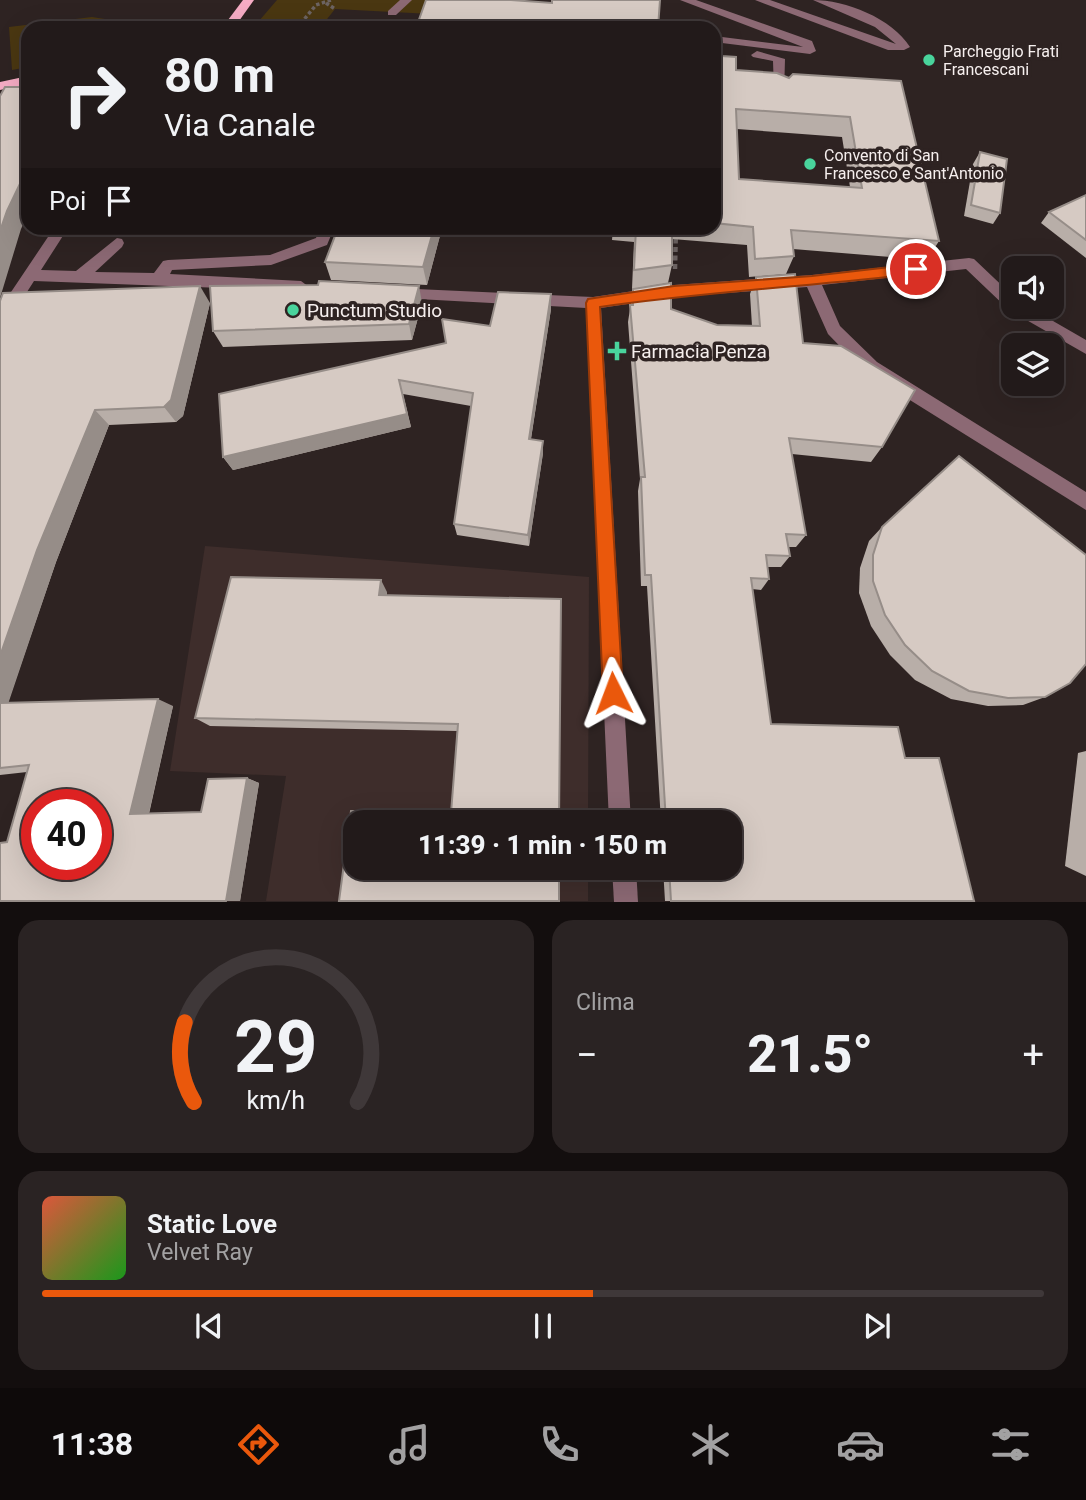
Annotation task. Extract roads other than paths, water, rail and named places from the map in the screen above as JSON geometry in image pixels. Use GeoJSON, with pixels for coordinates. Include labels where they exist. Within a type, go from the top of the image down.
{"type":"FeatureCollection","features":[{"type":"Feature","properties":{"kind":"main road"},"geometry":{"type":"LineString","coordinates":[[233,21],[249,0]]}},
{"type":"Feature","properties":{"kind":"main road"},"geometry":{"type":"LineString","coordinates":[[0,86],[21,82]]}},
{"type":"Feature","properties":{"kind":"street"},"geometry":{"type":"LineString","coordinates":[[392,13],[407,0]]}},
{"type":"Feature","properties":{"kind":"street"},"geometry":{"type":"LineString","coordinates":[[685,0],[808,43],[810,51],[721,40]]}},
{"type":"Feature","properties":{"kind":"street"},"geometry":{"type":"LineString","coordinates":[[760,0],[892,48],[904,47],[901,38],[885,27],[818,0]]}},
{"type":"Feature","properties":{"kind":"street"},"geometry":{"type":"LineString","coordinates":[[721,49],[779,59],[780,92]]}},
{"type":"Feature","properties":{"kind":"street"},"geometry":{"type":"LineString","coordinates":[[0,331],[10,304],[57,235]]}},
{"type":"Feature","properties":{"kind":"street"},"geometry":{"type":"LineString","coordinates":[[157,280],[168,265],[271,260],[321,241],[324,235]]}},
{"type":"Feature","properties":{"kind":"street"},"geometry":{"type":"LineString","coordinates":[[79,277],[117,243]]}},
{"type":"Feature","properties":{"kind":"street"},"geometry":{"type":"LineString","coordinates":[[387,292],[593,303],[674,291],[812,281],[969,263],[1001,294]]}},
{"type":"Feature","properties":{"kind":"street"},"geometry":{"type":"LineString","coordinates":[[31,275],[223,281],[323,289]]}},
{"type":"Feature","properties":{"kind":"street"},"geometry":{"type":"LineString","coordinates":[[812,281],[834,330],[871,367],[1086,502]]}},
{"type":"Feature","properties":{"kind":"street"},"geometry":{"type":"LineString","coordinates":[[593,303],[619,810]]}},
{"type":"Feature","properties":{"kind":"street"},"geometry":{"type":"LineString","coordinates":[[1036,319],[1086,348]]}},
{"type":"Feature","properties":{"kind":"street"},"geometry":{"type":"LineString","coordinates":[[625,880],[626,901]]}},
{"type":"Feature","properties":{"kind":"place","name":"Parcheggio Frati Francescani"},"geometry":{"type":"Point","coordinates":[929,60]}},
{"type":"Feature","properties":{"kind":"place","name":"Convento di San Francesco e Sant'Antonio"},"geometry":{"type":"Point","coordinates":[810,164]}},
{"type":"Feature","properties":{"kind":"place","name":"Punctum Studio"},"geometry":{"type":"Point","coordinates":[293,310]}},
{"type":"Feature","properties":{"kind":"place","name":"Farmacia Penza"},"geometry":{"type":"Point","coordinates":[617,351]}}]}
